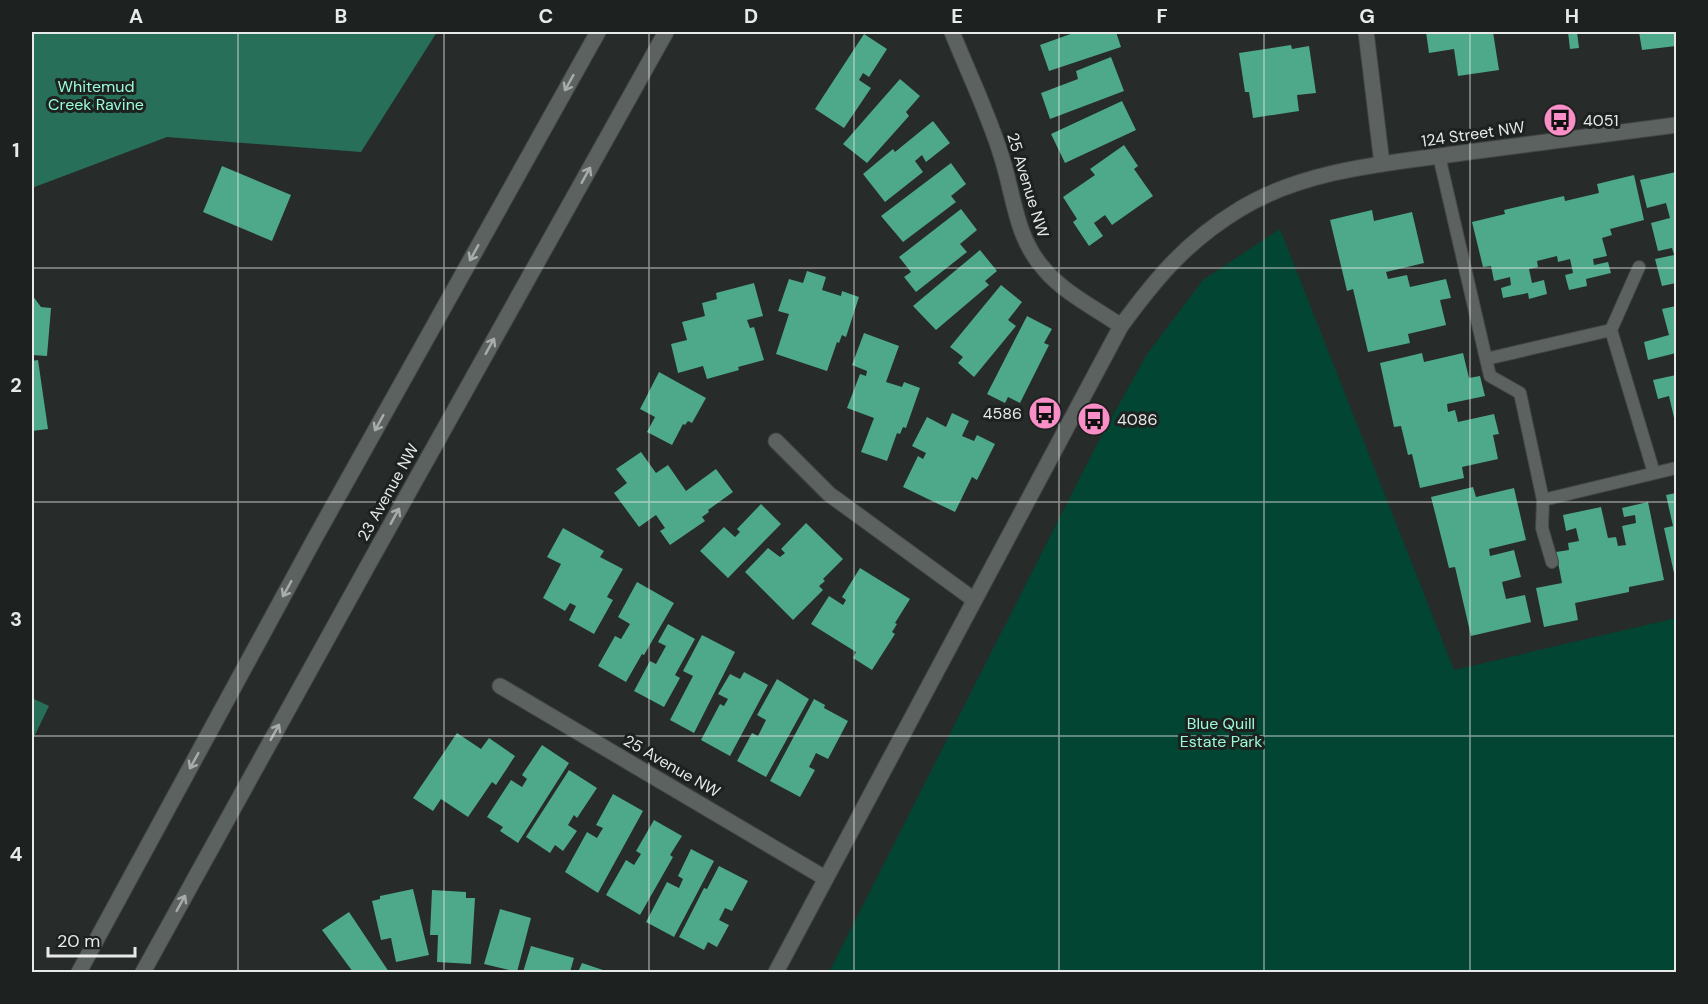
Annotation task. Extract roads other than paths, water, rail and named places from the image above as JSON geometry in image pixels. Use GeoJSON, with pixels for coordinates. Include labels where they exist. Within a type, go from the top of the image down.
{"type":"FeatureCollection","features":[{"type":"Feature","properties":{"kind":"street"},"geometry":{"type":"LineString","coordinates":[[79,972],[315,538],[598,32]]}},
{"type":"Feature","properties":{"kind":"street","name":"23 Avenue NW"},"geometry":{"type":"LineString","coordinates":[[143,972],[366,567],[666,32]]}},
{"type":"Feature","properties":{"kind":"street","name":"25 Avenue NW"},"geometry":{"type":"LineString","coordinates":[[952,32],[1001,153],[1021,232],[1029,249],[1044,270],[1064,288],[1121,326]]}},
{"type":"Feature","properties":{"kind":"street"},"geometry":{"type":"LineString","coordinates":[[1366,32],[1382,164]]}},
{"type":"Feature","properties":{"kind":"street","name":"124 Street NW"},"geometry":{"type":"LineString","coordinates":[[1121,326],[1154,281],[1181,252],[1207,231],[1242,208],[1292,186],[1326,175],[1382,164],[1677,124]]}},
{"type":"Feature","properties":{"kind":"street"},"geometry":{"type":"LineString","coordinates":[[776,972],[973,599],[1121,326]]}},
{"type":"Feature","properties":{"kind":"street"},"geometry":{"type":"LineString","coordinates":[[776,441],[829,494],[973,599]]}},
{"type":"Feature","properties":{"kind":"street","name":"25 Avenue NW"},"geometry":{"type":"LineString","coordinates":[[500,686],[825,878]]}},
{"type":"Feature","properties":{"kind":"lane"},"geometry":{"type":"LineString","coordinates":[[1439,156],[1490,376],[1520,393],[1543,500],[1542,528],[1552,562]]}},
{"type":"Feature","properties":{"kind":"lane"},"geometry":{"type":"LineString","coordinates":[[1639,267],[1611,330],[1654,473]]}},
{"type":"Feature","properties":{"kind":"lane"},"geometry":{"type":"LineString","coordinates":[[1486,359],[1611,330]]}},
{"type":"Feature","properties":{"kind":"lane"},"geometry":{"type":"LineString","coordinates":[[1543,500],[1677,468]]}},
{"type":"Feature","properties":{"kind":"place","name":"4051"},"geometry":{"type":"Point","coordinates":[1560,120]}},
{"type":"Feature","properties":{"kind":"place","name":"4586"},"geometry":{"type":"Point","coordinates":[1045,413]}},
{"type":"Feature","properties":{"kind":"place","name":"4086"},"geometry":{"type":"Point","coordinates":[1094,419]}},
{"type":"Feature","properties":{"kind":"park label","name":"Whitemud Creek Ravine"},"geometry":{"type":"Point","coordinates":[96,95]}},
{"type":"Feature","properties":{"kind":"park label","name":"Blue Quill Estate Park"},"geometry":{"type":"Point","coordinates":[1221,732]}}]}
